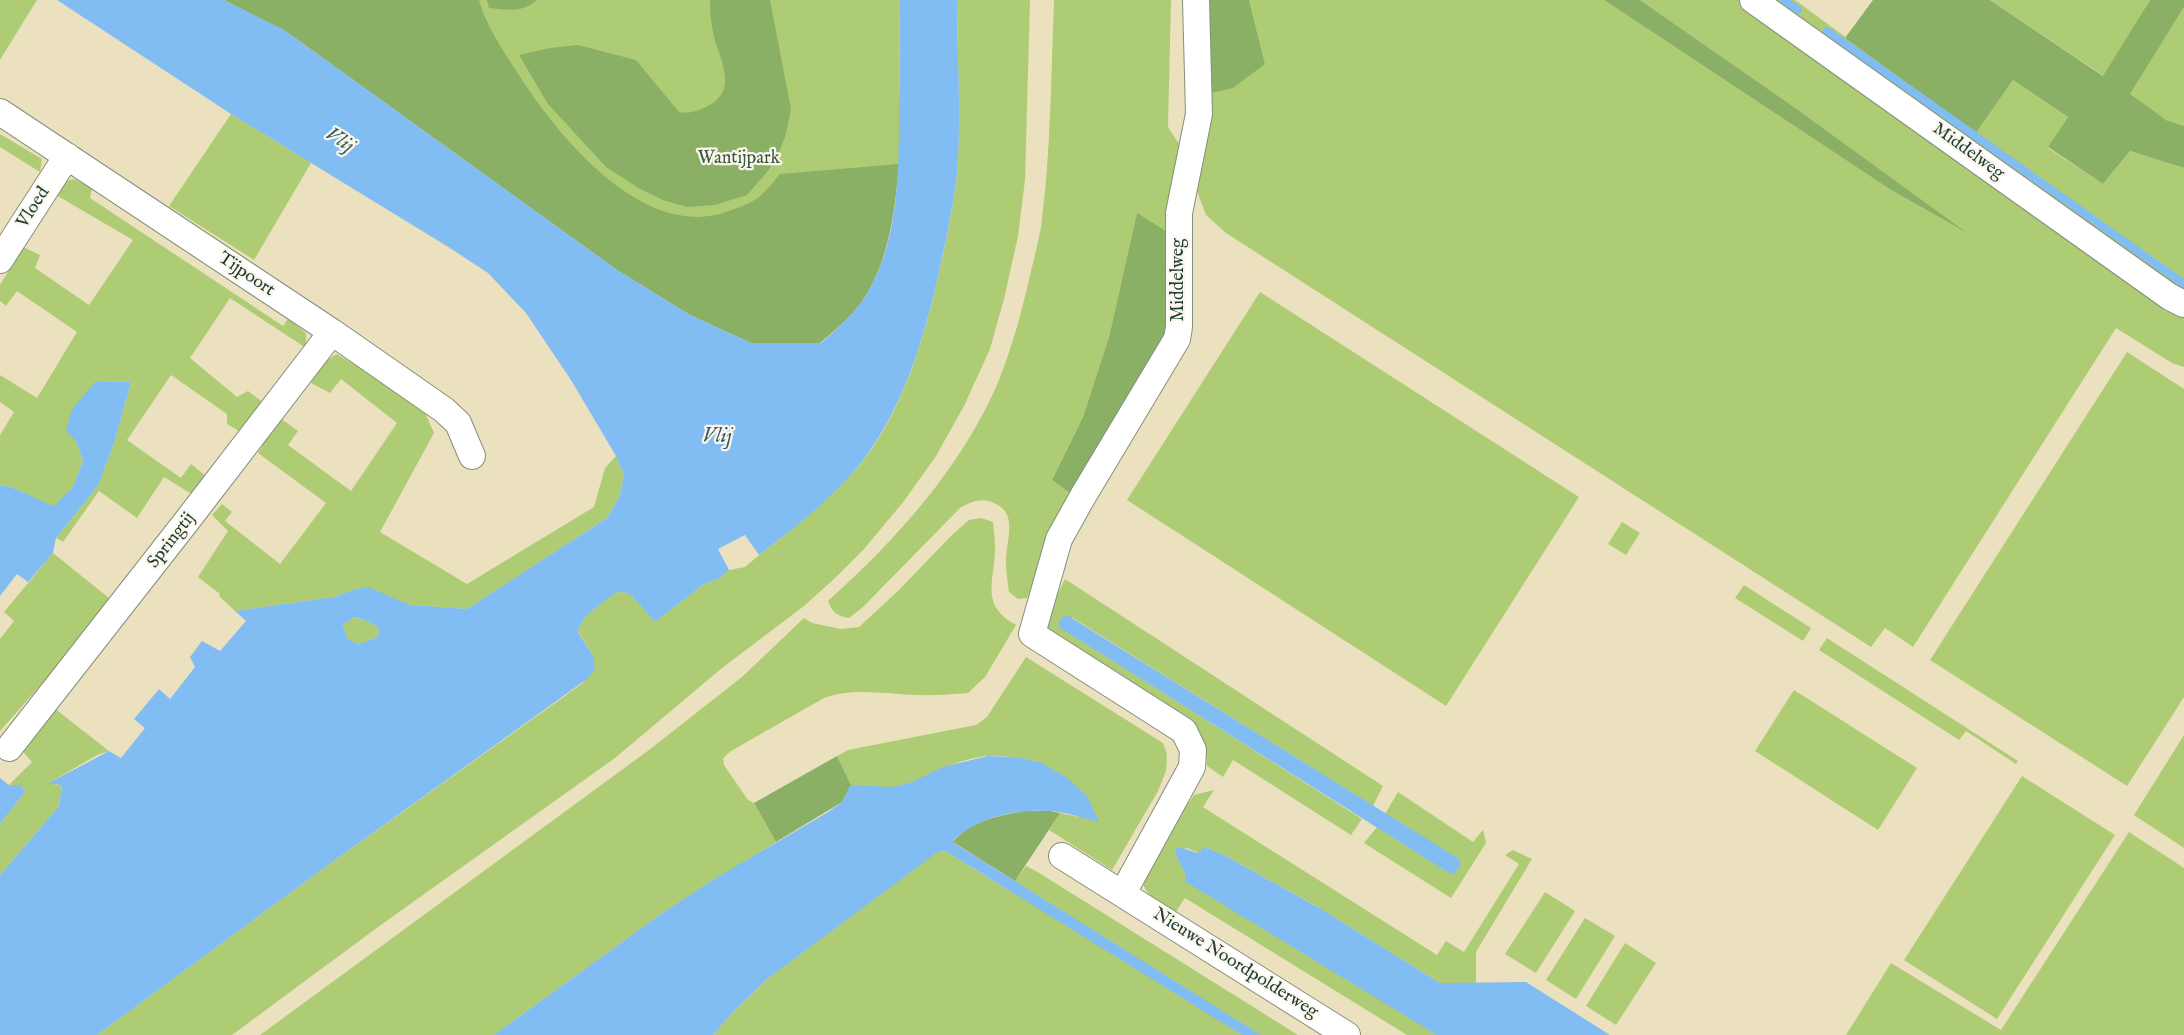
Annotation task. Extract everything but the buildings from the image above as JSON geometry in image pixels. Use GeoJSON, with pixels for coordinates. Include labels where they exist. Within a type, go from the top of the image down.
{"type":"FeatureCollection","features":[{"type":"Feature","properties":{"kind":"street","name":"Middelweg"},"geometry":{"type":"LineString","coordinates":[[1123,892],[1192,767],[1192,750],[1185,732],[1032,634],[1059,539],[1178,339],[1179,213],[1199,114],[1196,0]]}},
{"type":"Feature","properties":{"kind":"street","name":"Middelweg"},"geometry":{"type":"LineString","coordinates":[[1753,0],[2170,297],[2184,304]]}},
{"type":"Feature","properties":{"kind":"street","name":"Tijpoort"},"geometry":{"type":"LineString","coordinates":[[0,112],[332,332],[444,410],[458,423],[472,456]]}},
{"type":"Feature","properties":{"kind":"street","name":"Vloed"},"geometry":{"type":"LineString","coordinates":[[0,260],[67,156]]}},
{"type":"Feature","properties":{"kind":"street","name":"Springtij"},"geometry":{"type":"LineString","coordinates":[[9,748],[332,332]]}},
{"type":"Feature","properties":{"kind":"street","name":"Nieuwe Noordpolderweg"},"geometry":{"type":"LineString","coordinates":[[1062,856],[1123,892],[1347,1035]]}},
{"type":"Feature","properties":{"kind":"green space"},"geometry":{"type":"Polygon","coordinates":[[[0,0],[37,0],[0,60],[0,0]]]}},
{"type":"Feature","properties":{"kind":"green space","name":"Wantijpark"},"geometry":{"type":"Polygon","coordinates":[[[224,0],[900,0],[899,164],[841,326],[224,0]]]}},
{"type":"Feature","properties":{"kind":"green space"},"geometry":{"type":"Polygon","coordinates":[[[224,0],[479,0],[490,28],[554,124],[605,176],[633,197],[663,211],[695,217],[726,212],[757,199],[780,174],[899,164],[890,232],[880,266],[861,304],[820,343],[751,343],[690,315],[617,270],[284,30],[224,0]]]}},
{"type":"Feature","properties":{"kind":"green space"},"geometry":{"type":"Polygon","coordinates":[[[487,0],[537,0],[526,7],[509,10],[489,8],[487,0]]]}},
{"type":"Feature","properties":{"kind":"green space"},"geometry":{"type":"Polygon","coordinates":[[[710,0],[770,0],[791,109],[780,150],[768,171],[747,195],[715,205],[687,207],[663,200],[640,189],[606,167],[548,104],[519,55],[578,45],[636,60],[679,112],[696,111],[716,101],[725,85],[723,66],[712,28],[710,0]]]}},
{"type":"Feature","properties":{"kind":"green space"},"geometry":{"type":"Polygon","coordinates":[[[957,0],[1030,0],[1025,180],[1018,236],[990,349],[964,406],[936,456],[904,501],[864,549],[804,606],[722,668],[615,758],[378,927],[232,1035],[97,1035],[324,868],[583,683],[593,656],[578,631],[580,625],[588,614],[617,592],[629,593],[655,622],[704,584],[718,579],[729,570],[745,567],[812,513],[858,467],[886,426],[909,376],[927,322],[946,241],[955,190],[959,140],[957,0]]]}},
{"type":"Feature","properties":{"kind":"green space"},"geometry":{"type":"Polygon","coordinates":[[[1054,0],[1171,0],[1168,127],[1181,147],[1174,236],[1137,214],[1109,337],[1083,417],[1052,480],[1075,497],[1027,598],[1018,599],[1009,592],[1006,564],[1009,530],[1007,515],[996,504],[978,501],[960,508],[863,607],[849,618],[842,616],[834,611],[828,601],[903,526],[947,472],[984,412],[1008,355],[1023,305],[1041,227],[1049,142],[1054,0]]]}},
{"type":"Feature","properties":{"kind":"green space"},"geometry":{"type":"Polygon","coordinates":[[[1203,0],[1249,0],[1265,64],[1233,88],[1207,94],[1203,0]]]}},
{"type":"Feature","properties":{"kind":"green space"},"geometry":{"type":"Polygon","coordinates":[[[1249,0],[1604,0],[1891,190],[1960,229],[1794,107],[1640,0],[1742,0],[2184,315],[2184,367],[2172,363],[2116,328],[1913,647],[1885,628],[1871,647],[1226,233],[1206,215],[1197,191],[1207,94],[1265,64],[1249,0]]]}},
{"type":"Feature","properties":{"kind":"green space"},"geometry":{"type":"Polygon","coordinates":[[[1604,0],[1640,0],[1794,107],[1967,233],[1891,190],[1604,0]]]}},
{"type":"Feature","properties":{"kind":"green space"},"geometry":{"type":"Polygon","coordinates":[[[1769,0],[1795,0],[1976,133],[2013,80],[2068,117],[2048,148],[2103,184],[2130,151],[2184,168],[2184,295],[1769,0]]]}},
{"type":"Feature","properties":{"kind":"green space"},"geometry":{"type":"Polygon","coordinates":[[[1873,0],[1990,0],[2103,76],[2150,0],[2184,0],[2184,7],[2130,94],[2166,120],[2184,126],[2184,168],[2130,151],[2103,184],[2048,147],[2068,117],[2013,80],[1976,133],[1845,38],[1873,0]]]}},
{"type":"Feature","properties":{"kind":"green space"},"geometry":{"type":"Polygon","coordinates":[[[1990,0],[2150,0],[2104,76],[1990,0]]]}},
{"type":"Feature","properties":{"kind":"green space"},"geometry":{"type":"Polygon","coordinates":[[[2184,7],[2184,126],[2166,120],[2129,95],[2184,7]]]}},
{"type":"Feature","properties":{"kind":"green space"},"geometry":{"type":"Polygon","coordinates":[[[231,114],[311,163],[254,260],[169,206],[231,114]]]}},
{"type":"Feature","properties":{"kind":"green space"},"geometry":{"type":"Polygon","coordinates":[[[0,134],[42,159],[40,172],[0,147],[0,134]]]}},
{"type":"Feature","properties":{"kind":"green space"},"geometry":{"type":"Polygon","coordinates":[[[74,179],[92,188],[90,198],[283,326],[288,319],[306,333],[306,348],[230,298],[190,358],[237,397],[248,391],[264,403],[244,434],[227,424],[227,414],[171,375],[127,440],[181,478],[191,464],[208,478],[195,496],[164,477],[137,518],[99,491],[63,542],[56,538],[98,486],[114,443],[131,382],[96,381],[76,441],[83,461],[73,487],[54,507],[21,491],[0,485],[0,435],[14,412],[0,402],[0,375],[37,398],[77,332],[17,291],[6,306],[0,301],[0,285],[23,247],[40,255],[35,268],[89,305],[133,240],[56,195],[62,182],[74,179]]]}},
{"type":"Feature","properties":{"kind":"green space"},"geometry":{"type":"Polygon","coordinates":[[[1137,213],[1174,236],[1168,320],[1160,347],[1075,497],[1052,480],[1083,417],[1109,337],[1137,213]]]}},
{"type":"Feature","properties":{"kind":"green space"},"geometry":{"type":"Polygon","coordinates":[[[1260,292],[1579,497],[1446,706],[1127,500],[1260,292]]]}},
{"type":"Feature","properties":{"kind":"green space"},"geometry":{"type":"Polygon","coordinates":[[[2127,352],[2184,389],[2184,697],[2127,786],[1930,660],[2127,352]]]}},
{"type":"Feature","properties":{"kind":"green space"},"geometry":{"type":"Polygon","coordinates":[[[337,354],[422,406],[434,433],[380,532],[467,584],[594,507],[605,468],[616,456],[624,475],[620,495],[607,518],[467,609],[410,605],[368,588],[353,590],[334,597],[235,611],[219,596],[220,594],[198,577],[228,531],[212,515],[222,504],[232,512],[225,521],[280,564],[326,503],[258,453],[280,418],[298,431],[288,445],[351,491],[397,423],[341,379],[330,393],[311,383],[318,365],[337,354]]]}},
{"type":"Feature","properties":{"kind":"green space"},"geometry":{"type":"Polygon","coordinates":[[[981,518],[993,522],[995,551],[993,601],[997,610],[1016,625],[985,677],[968,693],[923,695],[858,692],[835,695],[824,698],[731,751],[723,758],[724,765],[748,800],[754,803],[776,842],[658,916],[494,1035],[260,1035],[649,750],[742,677],[804,618],[812,623],[841,629],[859,627],[899,590],[952,535],[969,520],[981,518]]]}},
{"type":"Feature","properties":{"kind":"green space"},"geometry":{"type":"Polygon","coordinates":[[[1622,522],[1640,533],[1626,555],[1608,544],[1622,522]]]}},
{"type":"Feature","properties":{"kind":"green space"},"geometry":{"type":"Polygon","coordinates":[[[53,553],[114,602],[0,731],[0,639],[14,621],[4,612],[53,553]]]}},
{"type":"Feature","properties":{"kind":"green space"},"geometry":{"type":"Polygon","coordinates":[[[1065,579],[1383,786],[1373,806],[1073,618],[1058,624],[1362,819],[1351,835],[1233,760],[1223,777],[1207,766],[1206,747],[1189,724],[1051,635],[1045,627],[1046,618],[1065,579]]]}},
{"type":"Feature","properties":{"kind":"green space"},"geometry":{"type":"Polygon","coordinates":[[[1744,585],[1811,628],[1803,641],[1735,598],[1744,585]]]}},
{"type":"Feature","properties":{"kind":"green space"},"geometry":{"type":"Polygon","coordinates":[[[353,617],[365,620],[379,628],[378,637],[358,644],[346,638],[343,625],[353,617]]]}},
{"type":"Feature","properties":{"kind":"green space"},"geometry":{"type":"Polygon","coordinates":[[[1827,638],[2018,761],[2016,764],[1966,731],[1959,740],[1819,650],[1827,638]]]}},
{"type":"Feature","properties":{"kind":"green space"},"geometry":{"type":"Polygon","coordinates":[[[1026,657],[1163,743],[1167,754],[1166,771],[1158,791],[1112,870],[1049,830],[1060,813],[1079,817],[1040,762],[1002,756],[976,758],[951,765],[905,784],[882,788],[851,785],[837,756],[848,750],[976,725],[987,717],[1026,657]]]}},
{"type":"Feature","properties":{"kind":"green space"},"geometry":{"type":"Polygon","coordinates":[[[1794,690],[1917,768],[1878,830],[1755,751],[1794,690]]]}},
{"type":"Feature","properties":{"kind":"green space"},"geometry":{"type":"Polygon","coordinates":[[[54,708],[109,751],[97,755],[49,783],[62,786],[59,806],[0,875],[0,824],[25,792],[21,785],[9,785],[32,762],[20,748],[54,708]]]}},
{"type":"Feature","properties":{"kind":"green space"},"geometry":{"type":"Polygon","coordinates":[[[2184,735],[2184,848],[2134,815],[2184,735]]]}},
{"type":"Feature","properties":{"kind":"green space"},"geometry":{"type":"Polygon","coordinates":[[[837,756],[851,785],[842,802],[776,842],[754,803],[837,756]]]}},
{"type":"Feature","properties":{"kind":"green space"},"geometry":{"type":"Polygon","coordinates":[[[2022,776],[2115,835],[1997,1019],[1904,960],[2022,776]]]}},
{"type":"Feature","properties":{"kind":"green space"},"geometry":{"type":"Polygon","coordinates":[[[1214,790],[1203,807],[1437,955],[1446,941],[1464,952],[1519,864],[1505,855],[1513,850],[1532,859],[1476,952],[1476,983],[1440,983],[1316,906],[1224,855],[1204,847],[1199,853],[1187,848],[1174,851],[1185,874],[1437,1035],[1407,1035],[1185,898],[1175,913],[1151,896],[1144,885],[1144,870],[1194,795],[1214,790]]]}},
{"type":"Feature","properties":{"kind":"green space"},"geometry":{"type":"Polygon","coordinates":[[[1398,792],[1473,842],[1483,830],[1486,843],[1451,898],[1364,843],[1377,827],[1449,873],[1459,859],[1385,814],[1398,792]]]}},
{"type":"Feature","properties":{"kind":"green space"},"geometry":{"type":"Polygon","coordinates":[[[1026,811],[1060,813],[1015,881],[953,842],[977,824],[996,817],[1026,811]]]}},
{"type":"Feature","properties":{"kind":"green space"},"geometry":{"type":"Polygon","coordinates":[[[2129,832],[2184,868],[2184,1035],[1846,1035],[1891,963],[2001,1030],[2129,832]]]}},
{"type":"Feature","properties":{"kind":"green space"},"geometry":{"type":"Polygon","coordinates":[[[938,851],[947,852],[1008,890],[1026,866],[1036,871],[1298,1035],[713,1035],[766,980],[938,851]]]}},
{"type":"Feature","properties":{"kind":"green space"},"geometry":{"type":"Polygon","coordinates":[[[1545,892],[1575,911],[1536,973],[1505,954],[1545,892]]]}},
{"type":"Feature","properties":{"kind":"green space"},"geometry":{"type":"Polygon","coordinates":[[[1585,918],[1615,936],[1576,999],[1546,980],[1585,918]]]}},
{"type":"Feature","properties":{"kind":"green space"},"geometry":{"type":"Polygon","coordinates":[[[1625,943],[1656,963],[1616,1025],[1586,1006],[1625,943]]]}},
{"type":"Feature","properties":{"kind":"water","name":"Vlij"},"geometry":{"type":"Polygon","coordinates":[[[57,0],[224,0],[284,30],[617,270],[690,315],[751,343],[821,343],[850,316],[865,297],[877,276],[891,229],[899,154],[900,0],[957,0],[959,120],[957,169],[952,210],[940,267],[919,349],[898,401],[871,449],[847,479],[819,506],[759,555],[745,535],[718,549],[729,570],[718,579],[704,584],[655,622],[629,593],[617,592],[588,614],[580,626],[578,632],[593,656],[595,669],[587,679],[97,1035],[0,1035],[0,875],[59,806],[62,786],[47,784],[109,751],[121,758],[145,728],[134,719],[159,689],[170,699],[195,667],[190,657],[202,641],[220,651],[246,621],[235,611],[334,597],[368,587],[410,605],[467,609],[607,518],[620,495],[624,475],[616,456],[571,380],[526,313],[488,273],[231,114],[57,0]],[[354,617],[343,625],[347,638],[358,644],[378,637],[379,628],[354,617]]]}},
{"type":"Feature","properties":{"kind":"water"},"geometry":{"type":"Polygon","coordinates":[[[96,381],[131,382],[114,443],[98,486],[56,538],[53,553],[28,582],[17,574],[0,596],[0,485],[14,488],[54,506],[73,487],[83,461],[76,441],[66,431],[72,409],[96,381]]]}},
{"type":"Feature","properties":{"kind":"water"},"geometry":{"type":"Polygon","coordinates":[[[1067,615],[1459,859],[1461,865],[1455,873],[1449,873],[1059,627],[1058,624],[1062,618],[1067,615]]]}},
{"type":"Feature","properties":{"kind":"water"},"geometry":{"type":"Polygon","coordinates":[[[988,756],[1015,757],[1040,762],[1066,777],[1088,797],[1099,822],[1055,812],[1024,811],[998,816],[974,825],[954,840],[954,843],[1261,1035],[1242,1035],[947,852],[939,851],[766,980],[713,1035],[494,1035],[658,916],[716,878],[828,812],[842,802],[851,785],[892,787],[912,782],[943,767],[988,756]]]}},
{"type":"Feature","properties":{"kind":"water"},"geometry":{"type":"Polygon","coordinates":[[[0,778],[9,785],[21,785],[25,792],[0,824],[0,778]]]}},
{"type":"Feature","properties":{"kind":"water"},"geometry":{"type":"Polygon","coordinates":[[[1179,847],[1198,853],[1204,847],[1224,855],[1321,909],[1440,983],[1526,982],[1610,1035],[1437,1035],[1186,882],[1185,874],[1174,851],[1179,847]]]}},
{"type":"Feature","properties":{"kind":"waterway"},"geometry":{"type":"LineString","coordinates":[[1784,0],[1798,10]]}},
{"type":"Feature","properties":{"kind":"waterway"},"geometry":{"type":"LineString","coordinates":[[1827,31],[2184,284]]}}]}
